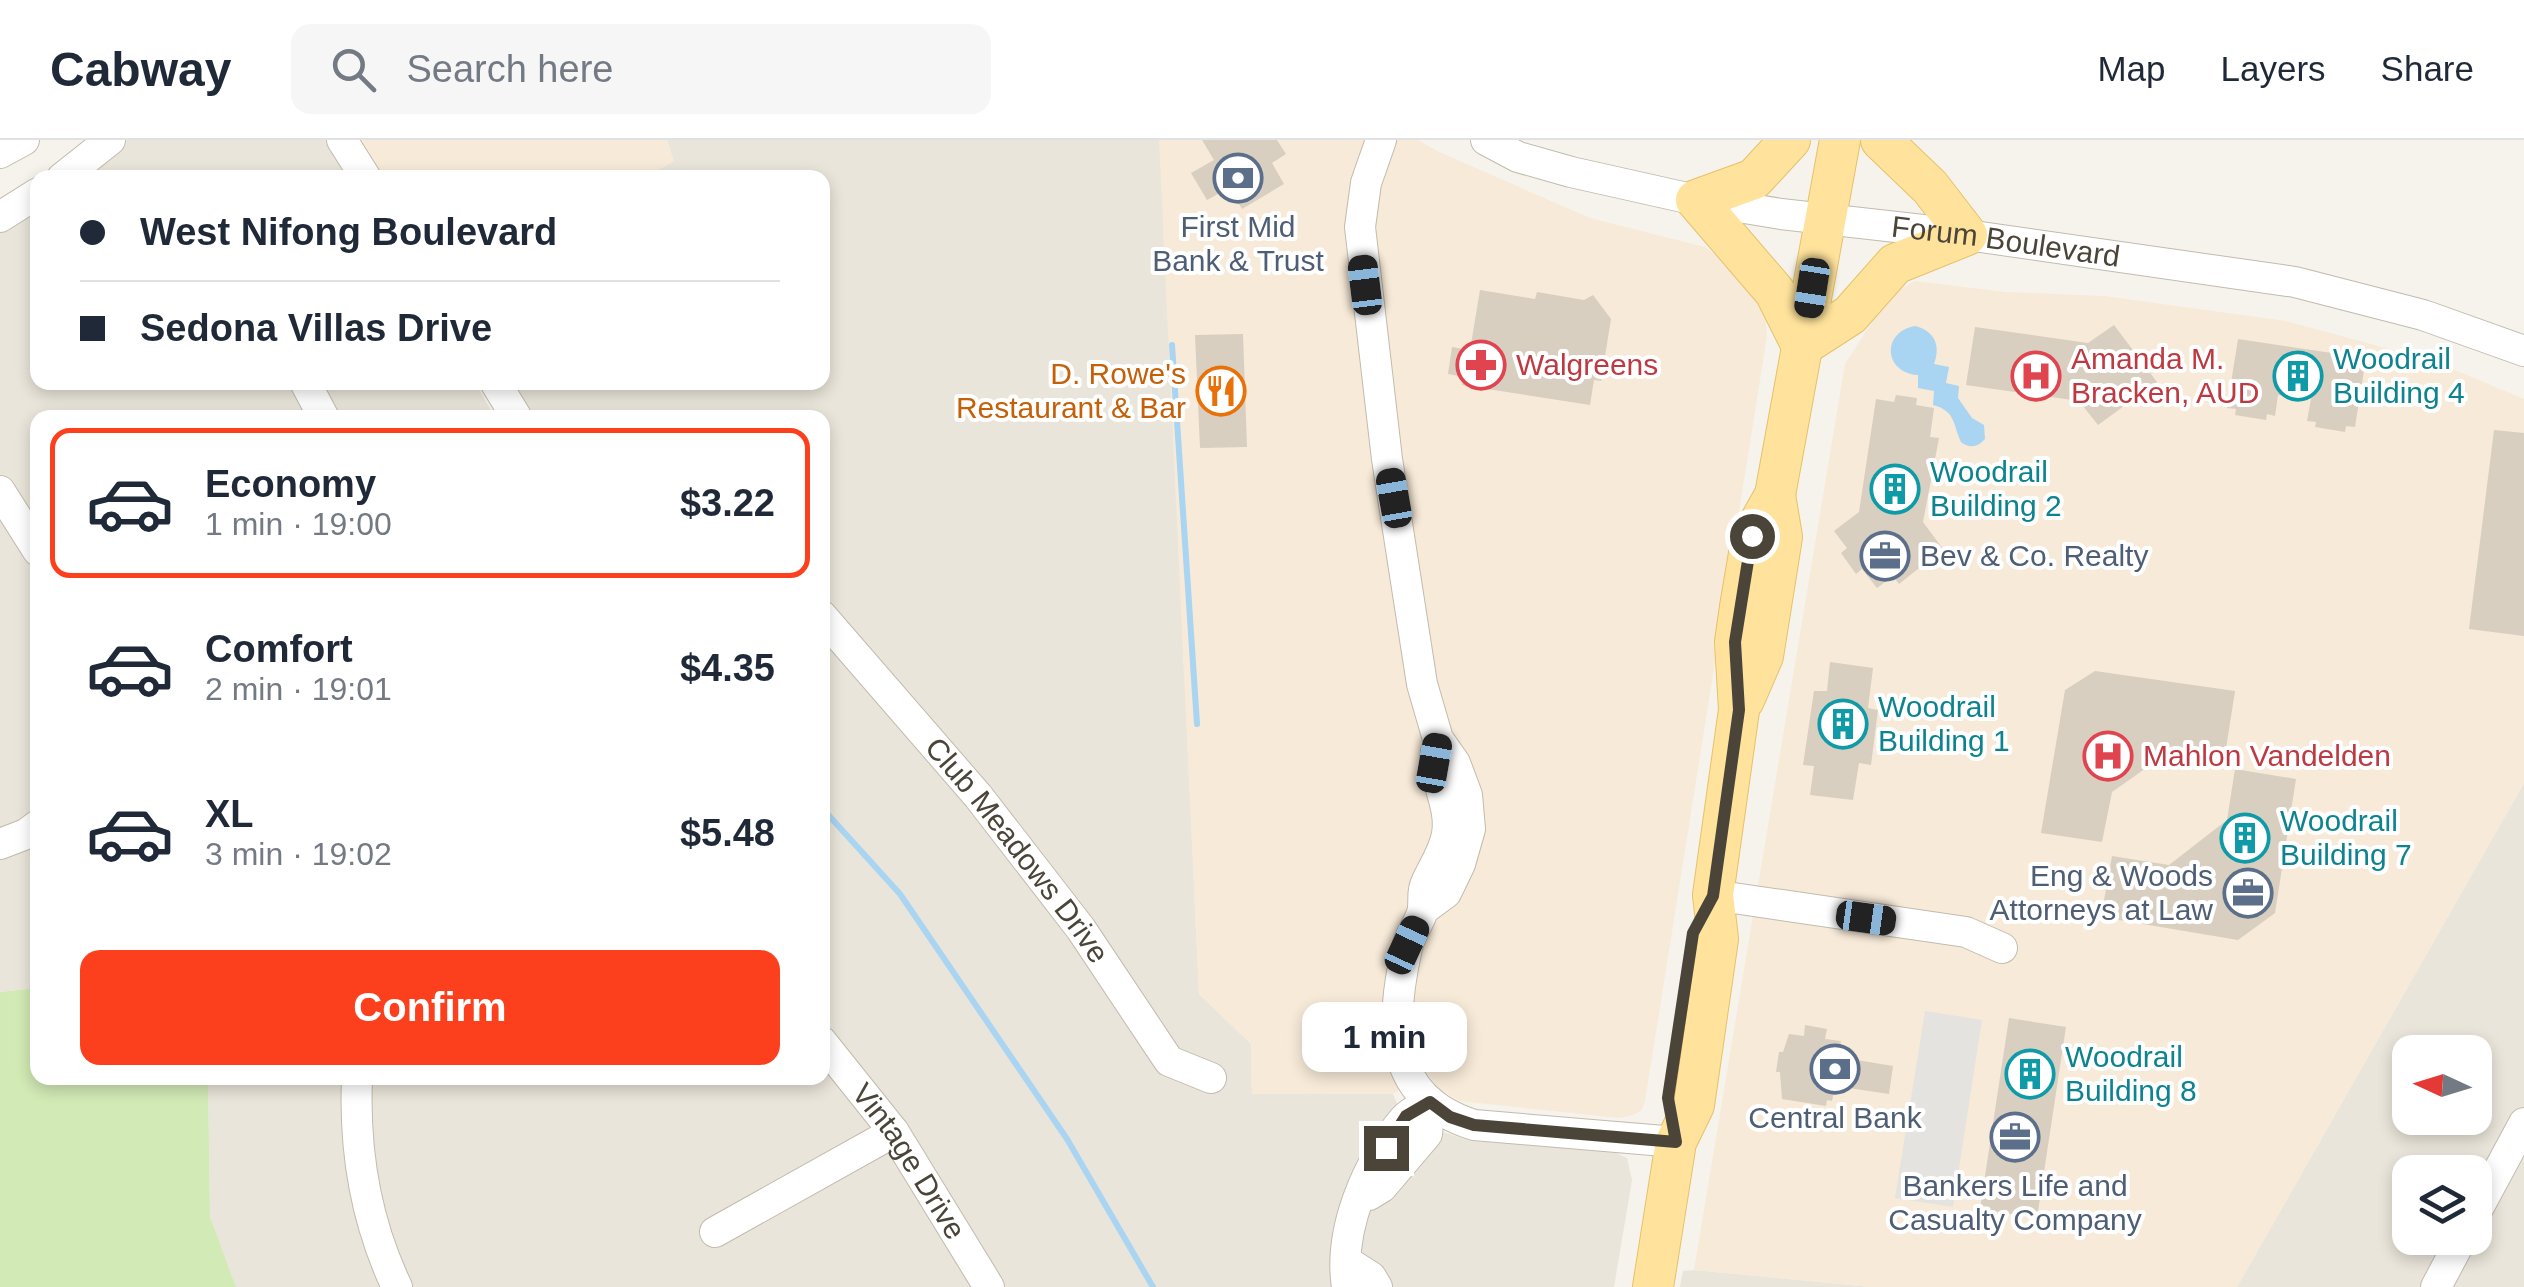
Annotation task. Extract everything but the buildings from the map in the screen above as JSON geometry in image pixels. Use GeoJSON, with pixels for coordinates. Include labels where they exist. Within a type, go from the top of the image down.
{"type":"FeatureCollection","features":[{"type":"Feature","properties":{"kind":"main road"},"geometry":{"type":"LineString","coordinates":[[1790,140],[1754,179],[1696,200],[1775,292],[1802,346]]}},
{"type":"Feature","properties":{"kind":"main road"},"geometry":{"type":"LineString","coordinates":[[1653,1287],[1676,1142],[1668,1098],[1693,933],[1713,896],[1739,710],[1735,642],[1740,607],[1752,536],[1775,495],[1840,140]]}},
{"type":"Feature","properties":{"kind":"main road"},"geometry":{"type":"LineString","coordinates":[[1802,346],[1850,315],[1895,264],[1968,235],[1930,187],[1881,140]]}},
{"type":"Feature","properties":{"kind":"street"},"geometry":{"type":"LineString","coordinates":[[0,154],[24,140]]}},
{"type":"Feature","properties":{"kind":"street"},"geometry":{"type":"LineString","coordinates":[[72,170],[110,140]]}},
{"type":"Feature","properties":{"kind":"street"},"geometry":{"type":"LineString","coordinates":[[342,140],[361,170]]}},
{"type":"Feature","properties":{"kind":"street"},"geometry":{"type":"LineString","coordinates":[[1382,140],[1362,204],[1362,260],[1387,459],[1416,652],[1438,739],[1455,763],[1467,795],[1470,829],[1446,893],[1423,910],[1407,945],[1395,1034],[1405,1070],[1430,1102],[1450,1117],[1474,1125],[1676,1142]]}},
{"type":"Feature","properties":{"kind":"street","name":"Forum Boulevard"},"geometry":{"type":"LineString","coordinates":[[1486,140],[1518,157],[1696,200],[2295,282],[2424,316],[2524,351]]}},
{"type":"Feature","properties":{"kind":"street"},"geometry":{"type":"LineString","coordinates":[[0,217],[30,199]]}},
{"type":"Feature","properties":{"kind":"street"},"geometry":{"type":"LineString","coordinates":[[0,491],[30,538]]}},
{"type":"Feature","properties":{"kind":"street","name":"Club Meadows Drive"},"geometry":{"type":"LineString","coordinates":[[830,625],[978,796],[1080,929],[1169,1062],[1211,1078]]}},
{"type":"Feature","properties":{"kind":"street"},"geometry":{"type":"LineString","coordinates":[[0,844],[30,831]]}},
{"type":"Feature","properties":{"kind":"street"},"geometry":{"type":"LineString","coordinates":[[1713,896],[1966,932],[2002,948]]}},
{"type":"Feature","properties":{"kind":"street","name":"Vintage Drive"},"geometry":{"type":"LineString","coordinates":[[830,1052],[894,1132],[989,1287]]}},
{"type":"Feature","properties":{"kind":"street"},"geometry":{"type":"LineString","coordinates":[[358,1085],[360,1166],[379,1249],[397,1287]]}},
{"type":"Feature","properties":{"kind":"street"},"geometry":{"type":"LineString","coordinates":[[1377,1287],[1371,1277],[1346,1274],[1350,1228],[1358,1200],[1366,1179],[1406,1116],[1430,1102]]}},
{"type":"Feature","properties":{"kind":"street"},"geometry":{"type":"LineString","coordinates":[[2492,1182],[2524,1123]]}},
{"type":"Feature","properties":{"kind":"street"},"geometry":{"type":"LineString","coordinates":[[716,1232],[894,1132]]}},
{"type":"Feature","properties":{"kind":"street"},"geometry":{"type":"LineString","coordinates":[[2436,1287],[2453,1255]]}},
{"type":"Feature","properties":{"kind":"shaded area"},"geometry":{"type":"Polygon","coordinates":[[[125,140],[325,140],[349,170],[89,170],[125,140]]]}},
{"type":"Feature","properties":{"kind":"shaded area"},"geometry":{"type":"Polygon","coordinates":[[[358,140],[667,140],[674,161],[658,170],[378,170],[358,140]]]}},
{"type":"Feature","properties":{"kind":"shaded area"},"geometry":{"type":"Polygon","coordinates":[[[667,140],[1160,140],[1199,994],[1251,1044],[1252,1094],[1393,1094],[1399,1108],[1417,1123],[1470,1141],[1607,1149],[1627,1158],[1632,1180],[1614,1287],[236,1287],[210,1218],[208,1085],[830,1085],[830,410],[528,410],[516,390],[830,390],[830,170],[658,170],[673,161],[667,140]]]}},
{"type":"Feature","properties":{"kind":"shaded area"},"geometry":{"type":"Polygon","coordinates":[[[1159,140],[1418,140],[1590,218],[1705,247],[1752,284],[1765,313],[1767,336],[1645,1101],[1641,1111],[1633,1115],[1619,1118],[1459,1101],[1437,1087],[1427,1072],[1393,1094],[1252,1094],[1251,1044],[1199,994],[1159,140]]]}},
{"type":"Feature","properties":{"kind":"shaded area"},"geometry":{"type":"Polygon","coordinates":[[[30,212],[30,390],[479,390],[491,410],[30,410],[30,989],[0,992],[0,230],[30,212]]]}},
{"type":"Feature","properties":{"kind":"shaded area"},"geometry":{"type":"Polygon","coordinates":[[[1915,281],[2005,292],[2104,296],[2286,321],[2433,361],[2524,399],[2524,783],[2237,1287],[1871,1287],[1694,1270],[1845,364],[1889,296],[1915,281]]]}},
{"type":"Feature","properties":{"kind":"shaded area"},"geometry":{"type":"Polygon","coordinates":[[[2524,783],[2524,1287],[2237,1287],[2524,783]]]}},
{"type":"Feature","properties":{"kind":"shaded area"},"geometry":{"type":"Polygon","coordinates":[[[1925,1011],[1982,1020],[1953,1207],[1895,1198],[1925,1011]]]}},
{"type":"Feature","properties":{"kind":"shaded area"},"geometry":{"type":"Polygon","coordinates":[[[1683,1271],[1871,1287],[1680,1287],[1683,1271]]]}},
{"type":"Feature","properties":{"kind":"green space"},"geometry":{"type":"Polygon","coordinates":[[[30,989],[30,1085],[208,1085],[210,1217],[236,1287],[0,1287],[0,992],[30,989]]]}},
{"type":"Feature","properties":{"kind":"water"},"geometry":{"type":"Polygon","coordinates":[[[1915,326],[1932,335],[1937,351],[1934,364],[1949,367],[1946,383],[1959,386],[1958,398],[1972,418],[1984,425],[1985,439],[1980,444],[1961,442],[1950,415],[1933,405],[1934,391],[1918,388],[1918,375],[1907,373],[1893,360],[1896,336],[1915,326]]]}},
{"type":"Feature","properties":{"kind":"waterway"},"geometry":{"type":"LineString","coordinates":[[1172,345],[1197,724]]}},
{"type":"Feature","properties":{"kind":"waterway"},"geometry":{"type":"LineString","coordinates":[[830,817],[900,894],[1067,1139],[1153,1287]]}},
{"type":"Feature","properties":{"kind":"place","name":"First Mid Bank & Trust"},"geometry":{"type":"Point","coordinates":[1238,178]}},
{"type":"Feature","properties":{"kind":"place","name":"Walgreens"},"geometry":{"type":"Point","coordinates":[1481,365]}},
{"type":"Feature","properties":{"kind":"place","name":"Amanda M. Bracken, AUD"},"geometry":{"type":"Point","coordinates":[2036,376]}},
{"type":"Feature","properties":{"kind":"place","name":"Woodrail Building 4"},"geometry":{"type":"Point","coordinates":[2298,376]}},
{"type":"Feature","properties":{"kind":"place","name":"D. Rowe's Restaurant & Bar"},"geometry":{"type":"Point","coordinates":[1221,391]}},
{"type":"Feature","properties":{"kind":"place","name":"Woodrail Building 2"},"geometry":{"type":"Point","coordinates":[1895,489]}},
{"type":"Feature","properties":{"kind":"place","name":"Bev & Co. Realty"},"geometry":{"type":"Point","coordinates":[1885,556]}},
{"type":"Feature","properties":{"kind":"place","name":"Woodrail Building 1"},"geometry":{"type":"Point","coordinates":[1843,724]}},
{"type":"Feature","properties":{"kind":"place","name":"Mahlon Vandelden"},"geometry":{"type":"Point","coordinates":[2108,756]}},
{"type":"Feature","properties":{"kind":"place","name":"Woodrail Building 7"},"geometry":{"type":"Point","coordinates":[2245,838]}},
{"type":"Feature","properties":{"kind":"place","name":"Eng & Woods Attorneys at Law"},"geometry":{"type":"Point","coordinates":[2248,893]}},
{"type":"Feature","properties":{"kind":"place","name":"Central Bank"},"geometry":{"type":"Point","coordinates":[1835,1069]}},
{"type":"Feature","properties":{"kind":"place","name":"Woodrail Building 8"},"geometry":{"type":"Point","coordinates":[2030,1074]}},
{"type":"Feature","properties":{"kind":"place","name":"Bankers Life and Casualty Company"},"geometry":{"type":"Point","coordinates":[2015,1137]}},
{"type":"Feature","properties":{"kind":"route"},"geometry":{"type":"LineString","coordinates":[[1386,1148],[1406,1116],[1430,1102],[1450,1117],[1474,1125],[1676,1142],[1668,1098],[1693,933],[1713,896],[1739,710],[1735,642],[1752,536]]}}]}
